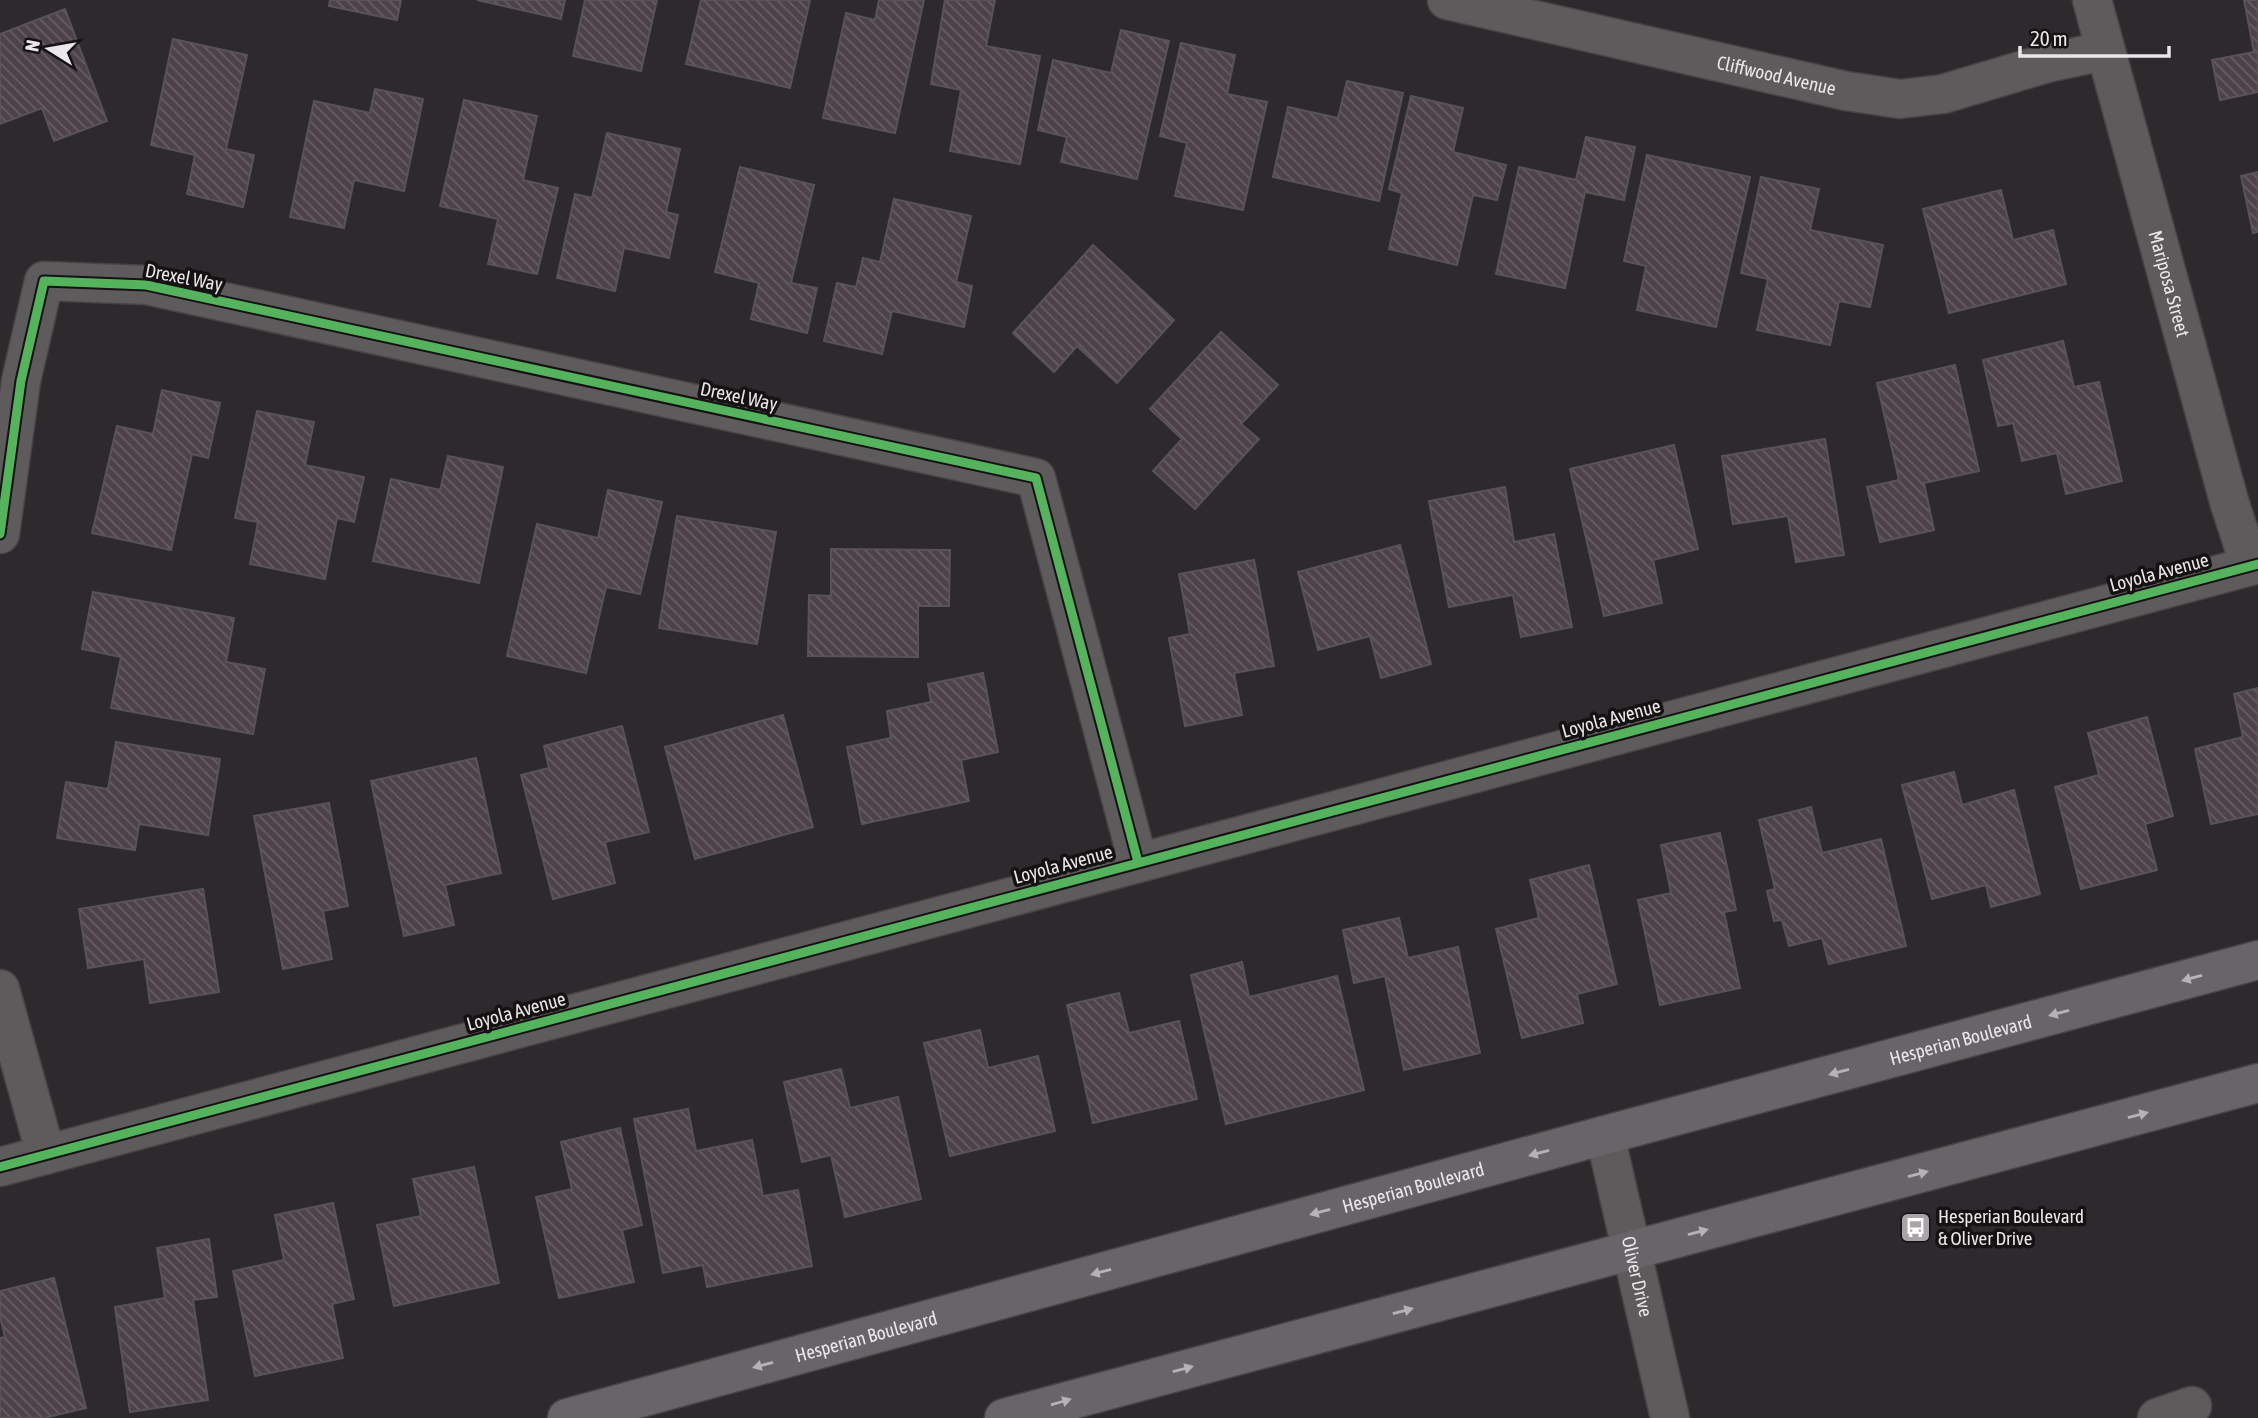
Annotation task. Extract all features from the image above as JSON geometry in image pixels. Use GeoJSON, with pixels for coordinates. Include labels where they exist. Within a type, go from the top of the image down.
{"type":"FeatureCollection","features":[{"type":"Feature","properties":{"kind":"main road","name":"Hesperian Boulevard"},"geometry":{"type":"LineString","coordinates":[[567,1418],[2258,960]]}},
{"type":"Feature","properties":{"kind":"main road"},"geometry":{"type":"LineString","coordinates":[[1004,1418],[2258,1083]]}},
{"type":"Feature","properties":{"kind":"street","name":"Cliffwood Avenue"},"geometry":{"type":"LineString","coordinates":[[1447,0],[1846,91],[1900,99],[1943,94],[2047,63],[2104,51]]}},
{"type":"Feature","properties":{"kind":"street","name":"Mariposa Street"},"geometry":{"type":"LineString","coordinates":[[2092,0],[2229,501],[2254,565]]}},
{"type":"Feature","properties":{"kind":"street","name":"Drexel Way"},"geometry":{"type":"LineString","coordinates":[[0,534],[21,381],[44,281],[146,285],[1036,478],[1138,862]]}},
{"type":"Feature","properties":{"kind":"street","name":"Loyola Avenue"},"geometry":{"type":"LineString","coordinates":[[0,1167],[2254,565]]}},
{"type":"Feature","properties":{"kind":"street"},"geometry":{"type":"LineString","coordinates":[[0,989],[46,1155]]}},
{"type":"Feature","properties":{"kind":"street","name":"Oliver Drive"},"geometry":{"type":"LineString","coordinates":[[1605,1135],[1670,1418]]}},
{"type":"Feature","properties":{"kind":"street"},"geometry":{"type":"LineString","coordinates":[[2157,1418],[2192,1406]]}},
{"type":"Feature","properties":{"kind":"building"},"geometry":{"type":"Polygon","coordinates":[[[330,0],[401,0],[397,20],[329,6],[330,0]]]}},
{"type":"Feature","properties":{"kind":"building"},"geometry":{"type":"Polygon","coordinates":[[[477,0],[565,0],[561,19],[477,0]]]}},
{"type":"Feature","properties":{"kind":"building"},"geometry":{"type":"Polygon","coordinates":[[[585,0],[657,0],[641,71],[573,56],[585,0]]]}},
{"type":"Feature","properties":{"kind":"building"},"geometry":{"type":"Polygon","coordinates":[[[701,0],[810,0],[790,88],[686,64],[701,0]]]}},
{"type":"Feature","properties":{"kind":"building"},"geometry":{"type":"Polygon","coordinates":[[[879,0],[924,0],[895,133],[823,118],[846,13],[875,20],[879,0]]]}},
{"type":"Feature","properties":{"kind":"building"},"geometry":{"type":"Polygon","coordinates":[[[945,0],[995,0],[986,46],[1040,56],[1020,164],[950,151],[961,90],[931,84],[945,0]]]}},
{"type":"Feature","properties":{"kind":"building"},"geometry":{"type":"Polygon","coordinates":[[[2244,0],[2258,0],[2258,92],[2220,100],[2212,60],[2254,52],[2244,0]]]}},
{"type":"Feature","properties":{"kind":"building"},"geometry":{"type":"Polygon","coordinates":[[[65,9],[107,121],[54,141],[42,108],[0,124],[0,34],[65,9]]]}},
{"type":"Feature","properties":{"kind":"building"},"geometry":{"type":"Polygon","coordinates":[[[1121,30],[1169,41],[1137,179],[1061,162],[1067,137],[1038,130],[1053,60],[1111,73],[1121,30]]]}},
{"type":"Feature","properties":{"kind":"building"},"geometry":{"type":"Polygon","coordinates":[[[173,39],[247,55],[226,149],[254,155],[243,207],[187,194],[195,155],[151,145],[173,39]]]}},
{"type":"Feature","properties":{"kind":"building"},"geometry":{"type":"Polygon","coordinates":[[[1181,43],[1235,55],[1227,94],[1267,102],[1243,210],[1175,196],[1187,143],[1160,136],[1181,43]]]}},
{"type":"Feature","properties":{"kind":"building"},"geometry":{"type":"Polygon","coordinates":[[[1347,81],[1403,93],[1379,201],[1273,177],[1288,107],[1338,118],[1347,81]]]}},
{"type":"Feature","properties":{"kind":"building"},"geometry":{"type":"Polygon","coordinates":[[[375,89],[423,99],[404,191],[354,180],[344,228],[290,217],[314,101],[370,113],[375,89]]]}},
{"type":"Feature","properties":{"kind":"building"},"geometry":{"type":"Polygon","coordinates":[[[1411,96],[1463,108],[1453,152],[1506,165],[1497,200],[1473,195],[1457,265],[1389,249],[1402,193],[1389,189],[1411,96]]]}},
{"type":"Feature","properties":{"kind":"building"},"geometry":{"type":"Polygon","coordinates":[[[464,100],[537,116],[523,180],[558,188],[537,274],[488,264],[498,219],[440,206],[464,100]]]}},
{"type":"Feature","properties":{"kind":"building"},"geometry":{"type":"Polygon","coordinates":[[[607,133],[680,149],[666,212],[678,215],[669,258],[624,248],[615,291],[557,278],[575,194],[592,198],[607,133]]]}},
{"type":"Feature","properties":{"kind":"building"},"geometry":{"type":"Polygon","coordinates":[[[1586,137],[1635,147],[1624,200],[1585,192],[1565,288],[1496,274],[1519,167],[1576,180],[1586,137]]]}},
{"type":"Feature","properties":{"kind":"building"},"geometry":{"type":"Polygon","coordinates":[[[1647,155],[1750,177],[1716,327],[1637,310],[1646,266],[1624,261],[1647,155]]]}},
{"type":"Feature","properties":{"kind":"building"},"geometry":{"type":"Polygon","coordinates":[[[740,167],[814,185],[791,283],[817,288],[807,333],[751,319],[759,283],[715,272],[740,167]]]}},
{"type":"Feature","properties":{"kind":"building"},"geometry":{"type":"Polygon","coordinates":[[[2258,172],[2258,232],[2253,233],[2241,176],[2258,172]]]}},
{"type":"Feature","properties":{"kind":"building"},"geometry":{"type":"Polygon","coordinates":[[[1761,177],[1819,189],[1810,230],[1883,245],[1870,307],[1839,301],[1830,345],[1757,330],[1768,279],[1741,273],[1761,177]]]}},
{"type":"Feature","properties":{"kind":"building"},"geometry":{"type":"Polygon","coordinates":[[[2001,190],[2013,240],[2053,230],[2066,284],[1949,313],[1923,209],[2001,190]]]}},
{"type":"Feature","properties":{"kind":"building"},"geometry":{"type":"Polygon","coordinates":[[[894,199],[971,216],[956,282],[972,286],[964,327],[892,311],[882,354],[824,341],[837,283],[856,287],[863,258],[880,262],[894,199]]]}},
{"type":"Feature","properties":{"kind":"building"},"geometry":{"type":"Polygon","coordinates":[[[1093,245],[1174,320],[1117,383],[1077,346],[1054,372],[1013,333],[1093,245]]]}},
{"type":"Feature","properties":{"kind":"building"},"geometry":{"type":"Polygon","coordinates":[[[1221,332],[1278,385],[1241,424],[1259,439],[1195,509],[1153,471],[1182,439],[1150,409],[1221,332]]]}},
{"type":"Feature","properties":{"kind":"building"},"geometry":{"type":"Polygon","coordinates":[[[2063,341],[2074,387],[2099,382],[2122,481],[2066,494],[2057,453],[2022,461],[2013,423],[1998,426],[1983,360],[2063,341]]]}},
{"type":"Feature","properties":{"kind":"building"},"geometry":{"type":"Polygon","coordinates":[[[1955,365],[1979,471],[1924,483],[1934,530],[1880,542],[1867,487],[1899,480],[1877,383],[1955,365]]]}},
{"type":"Feature","properties":{"kind":"building"},"geometry":{"type":"Polygon","coordinates":[[[162,390],[220,403],[208,458],[192,454],[171,550],[92,533],[117,426],[153,434],[162,390]]]}},
{"type":"Feature","properties":{"kind":"building"},"geometry":{"type":"Polygon","coordinates":[[[257,411],[314,422],[305,465],[364,477],[354,522],[337,518],[325,579],[250,564],[258,522],[235,518],[257,411]]]}},
{"type":"Feature","properties":{"kind":"building"},"geometry":{"type":"Polygon","coordinates":[[[1825,439],[1844,555],[1796,562],[1788,516],[1733,524],[1722,456],[1825,439]]]}},
{"type":"Feature","properties":{"kind":"building"},"geometry":{"type":"Polygon","coordinates":[[[1674,445],[1698,549],[1653,560],[1662,603],[1604,616],[1570,469],[1674,445]]]}},
{"type":"Feature","properties":{"kind":"building"},"geometry":{"type":"Polygon","coordinates":[[[448,456],[503,467],[479,583],[373,561],[391,479],[440,490],[448,456]]]}},
{"type":"Feature","properties":{"kind":"building"},"geometry":{"type":"Polygon","coordinates":[[[1505,487],[1514,542],[1554,534],[1572,627],[1521,637],[1513,595],[1449,607],[1429,501],[1505,487]]]}},
{"type":"Feature","properties":{"kind":"building"},"geometry":{"type":"Polygon","coordinates":[[[608,490],[662,502],[640,594],[606,587],[586,673],[507,656],[537,524],[598,538],[608,490]]]}},
{"type":"Feature","properties":{"kind":"building"},"geometry":{"type":"Polygon","coordinates":[[[677,516],[776,532],[757,644],[659,628],[677,516]]]}},
{"type":"Feature","properties":{"kind":"building"},"geometry":{"type":"Polygon","coordinates":[[[1400,545],[1431,664],[1381,678],[1370,636],[1318,650],[1298,572],[1400,545]]]}},
{"type":"Feature","properties":{"kind":"building"},"geometry":{"type":"Polygon","coordinates":[[[831,549],[950,550],[949,606],[918,606],[918,657],[808,656],[809,595],[831,596],[831,549]]]}},
{"type":"Feature","properties":{"kind":"building"},"geometry":{"type":"Polygon","coordinates":[[[1254,560],[1274,666],[1234,673],[1242,715],[1185,726],[1169,638],[1190,634],[1179,574],[1254,560]]]}},
{"type":"Feature","properties":{"kind":"building"},"geometry":{"type":"Polygon","coordinates":[[[93,592],[234,618],[226,662],[265,669],[253,734],[111,708],[121,657],[82,649],[93,592]]]}},
{"type":"Feature","properties":{"kind":"building"},"geometry":{"type":"Polygon","coordinates":[[[983,673],[998,752],[961,760],[969,801],[862,824],[847,747],[891,738],[887,711],[931,702],[928,684],[983,673]]]}},
{"type":"Feature","properties":{"kind":"building"},"geometry":{"type":"Polygon","coordinates":[[[2258,688],[2258,814],[2211,824],[2195,749],[2243,737],[2234,694],[2258,688]]]}},
{"type":"Feature","properties":{"kind":"building"},"geometry":{"type":"Polygon","coordinates":[[[783,715],[813,827],[695,859],[665,747],[783,715]]]}},
{"type":"Feature","properties":{"kind":"building"},"geometry":{"type":"Polygon","coordinates":[[[2147,717],[2173,816],[2145,824],[2157,870],[2081,889],[2055,787],[2099,775],[2088,733],[2147,717]]]}},
{"type":"Feature","properties":{"kind":"building"},"geometry":{"type":"Polygon","coordinates":[[[622,726],[649,832],[605,842],[615,883],[553,899],[521,775],[549,768],[544,746],[622,726]]]}},
{"type":"Feature","properties":{"kind":"building"},"geometry":{"type":"Polygon","coordinates":[[[116,742],[220,759],[208,835],[139,824],[135,850],[57,838],[66,782],[108,789],[116,742]]]}},
{"type":"Feature","properties":{"kind":"building"},"geometry":{"type":"Polygon","coordinates":[[[476,758],[501,873],[445,885],[454,925],[404,936],[371,781],[476,758]]]}},
{"type":"Feature","properties":{"kind":"building"},"geometry":{"type":"Polygon","coordinates":[[[1954,772],[1962,805],[2014,790],[2040,894],[1991,907],[1986,885],[1932,899],[1902,785],[1954,772]]]}},
{"type":"Feature","properties":{"kind":"building"},"geometry":{"type":"Polygon","coordinates":[[[329,803],[348,906],[323,911],[332,959],[283,969],[254,816],[329,803]]]}},
{"type":"Feature","properties":{"kind":"building"},"geometry":{"type":"Polygon","coordinates":[[[1811,807],[1822,853],[1881,839],[1906,946],[1829,964],[1822,938],[1789,946],[1782,920],[1774,921],[1767,891],[1775,889],[1759,820],[1811,807]]]}},
{"type":"Feature","properties":{"kind":"building"},"geometry":{"type":"Polygon","coordinates":[[[1720,833],[1736,910],[1724,912],[1740,988],[1660,1005],[1638,900],[1671,893],[1661,845],[1720,833]]]}},
{"type":"Feature","properties":{"kind":"building"},"geometry":{"type":"Polygon","coordinates":[[[1589,865],[1617,984],[1577,994],[1583,1023],[1522,1038],[1496,929],[1539,918],[1530,880],[1589,865]]]}},
{"type":"Feature","properties":{"kind":"building"},"geometry":{"type":"Polygon","coordinates":[[[203,889],[219,992],[150,1003],[144,959],[88,968],[79,909],[203,889]]]}},
{"type":"Feature","properties":{"kind":"building"},"geometry":{"type":"Polygon","coordinates":[[[1399,918],[1408,958],[1458,947],[1480,1053],[1404,1070],[1385,976],[1354,983],[1343,930],[1399,918]]]}},
{"type":"Feature","properties":{"kind":"building"},"geometry":{"type":"Polygon","coordinates":[[[1242,962],[1249,997],[1337,976],[1364,1090],[1226,1124],[1191,975],[1242,962]]]}},
{"type":"Feature","properties":{"kind":"building"},"geometry":{"type":"Polygon","coordinates":[[[1119,993],[1129,1033],[1179,1021],[1197,1099],[1093,1123],[1067,1005],[1119,993]]]}},
{"type":"Feature","properties":{"kind":"building"},"geometry":{"type":"Polygon","coordinates":[[[980,1030],[988,1068],[1038,1056],[1055,1131],[950,1156],[924,1043],[980,1030]]]}},
{"type":"Feature","properties":{"kind":"building"},"geometry":{"type":"Polygon","coordinates":[[[841,1069],[850,1108],[898,1097],[921,1199],[845,1217],[831,1155],[802,1162],[784,1082],[841,1069]]]}},
{"type":"Feature","properties":{"kind":"building"},"geometry":{"type":"Polygon","coordinates":[[[688,1109],[696,1151],[752,1140],[763,1196],[798,1190],[812,1266],[707,1287],[703,1265],[663,1273],[634,1119],[688,1109]]]}},
{"type":"Feature","properties":{"kind":"building"},"geometry":{"type":"Polygon","coordinates":[[[620,1128],[642,1225],[622,1230],[634,1282],[559,1298],[536,1197],[572,1189],[561,1142],[620,1128]]]}},
{"type":"Feature","properties":{"kind":"building"},"geometry":{"type":"Polygon","coordinates":[[[474,1167],[499,1283],[394,1306],[377,1225],[421,1216],[413,1179],[474,1167]]]}},
{"type":"Feature","properties":{"kind":"building"},"geometry":{"type":"Polygon","coordinates":[[[333,1203],[354,1299],[332,1304],[343,1358],[255,1376],[233,1271],[284,1260],[275,1215],[333,1203]]]}},
{"type":"Feature","properties":{"kind":"building"},"geometry":{"type":"Polygon","coordinates":[[[209,1239],[217,1297],[193,1300],[208,1400],[130,1412],[115,1307],[165,1298],[157,1248],[209,1239]]]}},
{"type":"Feature","properties":{"kind":"building"},"geometry":{"type":"Polygon","coordinates":[[[54,1278],[86,1408],[44,1418],[0,1418],[0,1338],[5,1337],[0,1317],[0,1291],[54,1278]]]}},
{"type":"Feature","properties":{"kind":"cycle path"},"geometry":{"type":"LineString","coordinates":[[0,534],[21,381],[44,281],[146,285],[1036,478],[1138,862]]}},
{"type":"Feature","properties":{"kind":"cycle path"},"geometry":{"type":"LineString","coordinates":[[0,1167],[2258,564]]}},
{"type":"Feature","properties":{"kind":"place","name":"Hesperian Boulevard & Oliver Drive"},"geometry":{"type":"Point","coordinates":[1915,1227]}}]}
